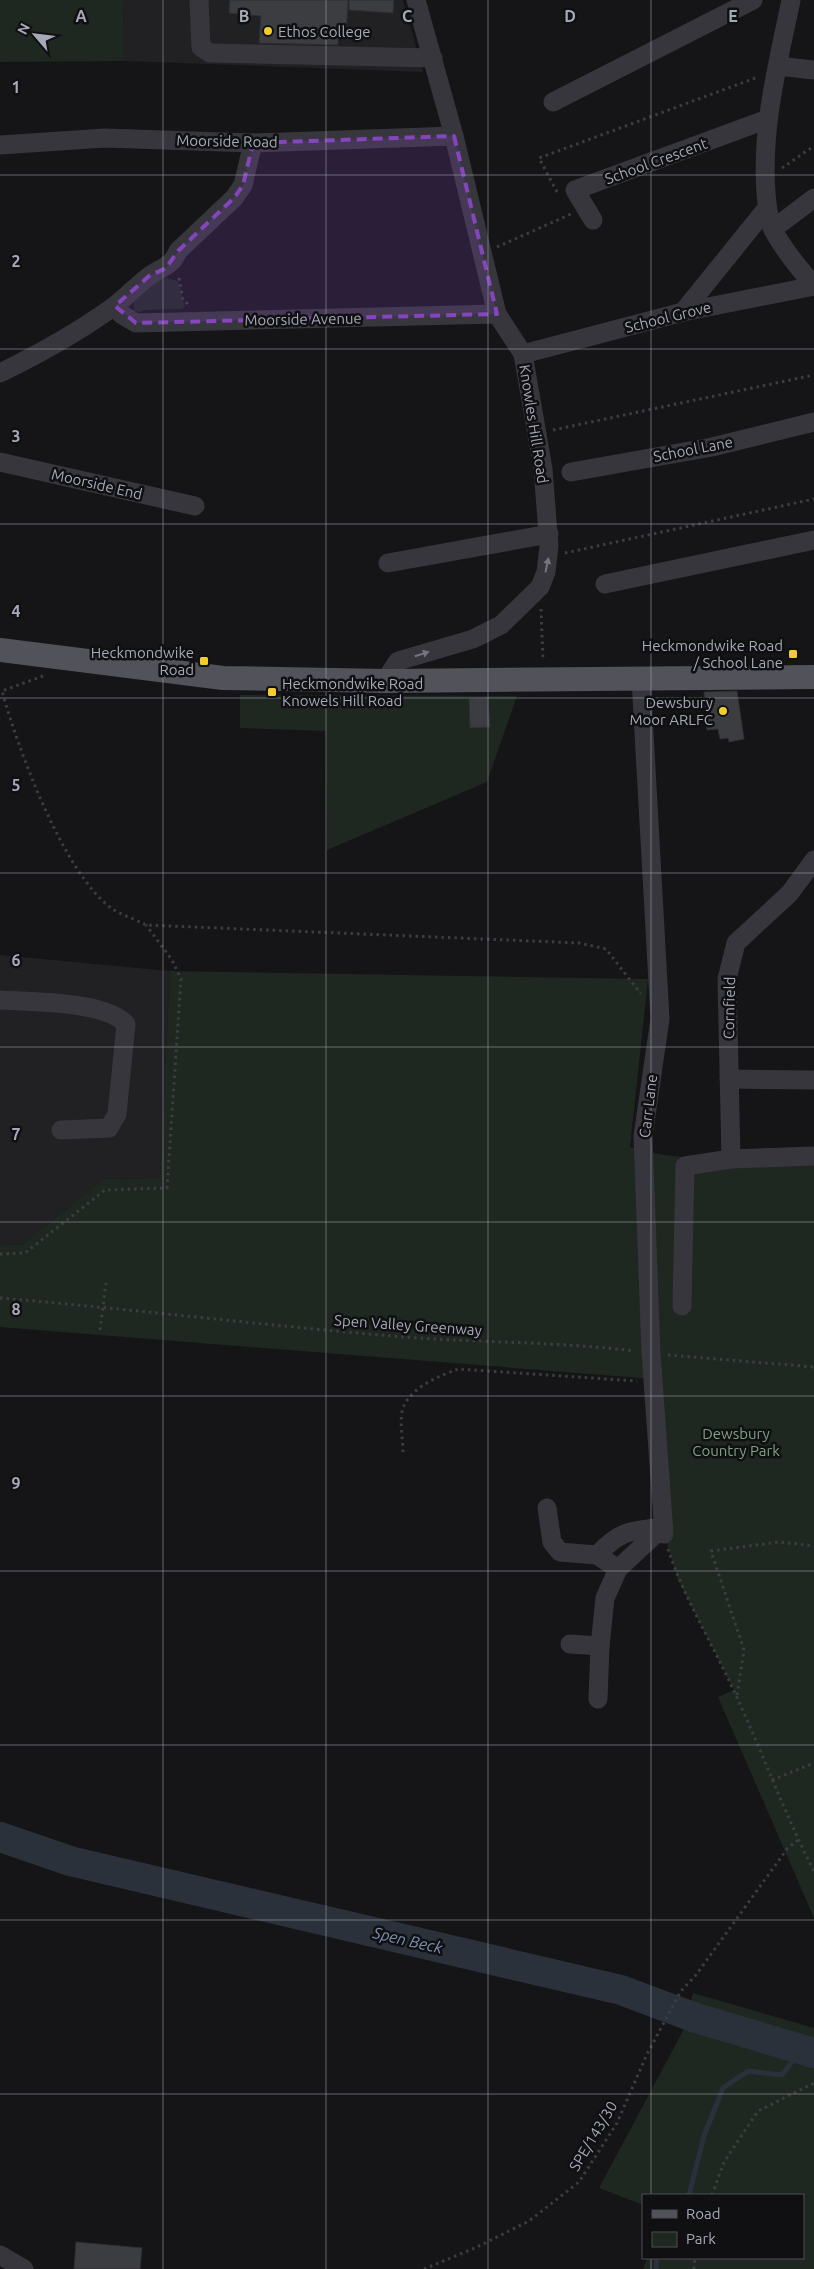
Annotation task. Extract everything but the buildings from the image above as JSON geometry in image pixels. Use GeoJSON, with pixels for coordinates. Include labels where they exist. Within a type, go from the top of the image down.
{"type":"FeatureCollection","features":[{"type":"Feature","properties":{"kind":"main road"},"geometry":{"type":"LineString","coordinates":[[0,650],[59,659],[223,678],[385,681],[544,678],[814,677]]}},
{"type":"Feature","properties":{"kind":"street"},"geometry":{"type":"LineString","coordinates":[[199,0],[201,47],[210,53],[433,58]]}},
{"type":"Feature","properties":{"kind":"street","name":"Knowles Hill Road"},"geometry":{"type":"LineString","coordinates":[[385,681],[398,661],[472,639],[501,625],[540,587],[549,556],[543,469],[535,434],[523,354],[506,330],[498,314],[454,136],[416,0]]}},
{"type":"Feature","properties":{"kind":"street"},"geometry":{"type":"LineString","coordinates":[[553,102],[753,0]]}},
{"type":"Feature","properties":{"kind":"street"},"geometry":{"type":"LineString","coordinates":[[791,0],[768,119],[764,172],[767,208],[773,229],[792,260],[814,286]]}},
{"type":"Feature","properties":{"kind":"street"},"geometry":{"type":"LineString","coordinates":[[777,68],[814,70]]}},
{"type":"Feature","properties":{"kind":"street","name":"School Crescent"},"geometry":{"type":"LineString","coordinates":[[583,214],[576,190],[768,119]]}},
{"type":"Feature","properties":{"kind":"street","name":"Moorside Road"},"geometry":{"type":"LineString","coordinates":[[0,145],[106,138],[253,143],[454,136]]}},
{"type":"Feature","properties":{"kind":"street"},"geometry":{"type":"LineString","coordinates":[[0,373],[75,334],[115,306],[150,276],[166,268],[175,260],[178,250],[234,198],[243,185],[253,143]]}},
{"type":"Feature","properties":{"kind":"street"},"geometry":{"type":"LineString","coordinates":[[773,229],[814,198]]}},
{"type":"Feature","properties":{"kind":"street"},"geometry":{"type":"LineString","coordinates":[[683,312],[767,208]]}},
{"type":"Feature","properties":{"kind":"street","name":"School Grove"},"geometry":{"type":"LineString","coordinates":[[523,354],[683,312],[814,286]]}},
{"type":"Feature","properties":{"kind":"street","name":"Moorside Avenue"},"geometry":{"type":"LineString","coordinates":[[115,306],[121,314],[136,323],[498,314]]}},
{"type":"Feature","properties":{"kind":"street","name":"School Lane"},"geometry":{"type":"LineString","coordinates":[[571,472],[712,447],[814,422]]}},
{"type":"Feature","properties":{"kind":"street","name":"Moorside End"},"geometry":{"type":"LineString","coordinates":[[0,462],[195,506]]}},
{"type":"Feature","properties":{"kind":"street"},"geometry":{"type":"LineString","coordinates":[[388,563],[548,534]]}},
{"type":"Feature","properties":{"kind":"street"},"geometry":{"type":"LineString","coordinates":[[605,584],[814,540]]}},
{"type":"Feature","properties":{"kind":"street","name":"Carr Lane"},"geometry":{"type":"LineString","coordinates":[[641,678],[660,1018],[643,1136],[651,1353],[663,1531]]}},
{"type":"Feature","properties":{"kind":"street","name":"Cornfield"},"geometry":{"type":"LineString","coordinates":[[731,1159],[727,979],[736,943],[790,893],[814,860]]}},
{"type":"Feature","properties":{"kind":"street"},"geometry":{"type":"LineString","coordinates":[[0,1000],[100,1008],[119,1016],[126,1024],[117,1114],[109,1128],[61,1130]]}},
{"type":"Feature","properties":{"kind":"street"},"geometry":{"type":"LineString","coordinates":[[729,1079],[814,1080]]}},
{"type":"Feature","properties":{"kind":"street"},"geometry":{"type":"LineString","coordinates":[[682,1306],[685,1166],[731,1159],[814,1156]]}},
{"type":"Feature","properties":{"kind":"street"},"geometry":{"type":"LineString","coordinates":[[547,1508],[552,1542],[560,1552],[597,1555],[618,1569]]}},
{"type":"Feature","properties":{"kind":"street"},"geometry":{"type":"LineString","coordinates":[[597,1555],[613,1538],[622,1534],[663,1531]]}},
{"type":"Feature","properties":{"kind":"street"},"geometry":{"type":"LineString","coordinates":[[598,1699],[600,1646],[605,1598],[618,1569],[663,1531]]}},
{"type":"Feature","properties":{"kind":"street"},"geometry":{"type":"LineString","coordinates":[[570,1644],[600,1646]]}},
{"type":"Feature","properties":{"kind":"street"},"geometry":{"type":"LineString","coordinates":[[0,2255],[24,2269]]}},
{"type":"Feature","properties":{"kind":"path"},"geometry":{"type":"LineString","coordinates":[[561,199],[540,158],[777,68]]}},
{"type":"Feature","properties":{"kind":"path"},"geometry":{"type":"LineString","coordinates":[[764,172],[778,170],[814,146]]}},
{"type":"Feature","properties":{"kind":"path"},"geometry":{"type":"LineString","coordinates":[[565,207],[583,214]]}},
{"type":"Feature","properties":{"kind":"path"},"geometry":{"type":"LineString","coordinates":[[483,254],[583,214]]}},
{"type":"Feature","properties":{"kind":"path"},"geometry":{"type":"LineString","coordinates":[[175,260],[183,300],[191,307],[192,322]]}},
{"type":"Feature","properties":{"kind":"path"},"geometry":{"type":"LineString","coordinates":[[535,434],[814,375]]}},
{"type":"Feature","properties":{"kind":"path"},"geometry":{"type":"LineString","coordinates":[[549,556],[814,499]]}},
{"type":"Feature","properties":{"kind":"path"},"geometry":{"type":"LineString","coordinates":[[540,587],[544,678]]}},
{"type":"Feature","properties":{"kind":"path"},"geometry":{"type":"LineString","coordinates":[[59,659],[57,672],[2,691],[12,727],[57,833],[78,872],[111,908],[146,925],[580,943],[606,949],[642,995]]}},
{"type":"Feature","properties":{"kind":"path"},"geometry":{"type":"LineString","coordinates":[[100,1330],[106,1283]]}},
{"type":"Feature","properties":{"kind":"path","name":"Spen Valley Greenway"},"geometry":{"type":"LineString","coordinates":[[0,1298],[393,1336],[542,1345],[592,1346],[814,1367]]}},
{"type":"Feature","properties":{"kind":"path"},"geometry":{"type":"LineString","coordinates":[[404,1452],[403,1408],[415,1392],[438,1377],[458,1369],[653,1382]]}},
{"type":"Feature","properties":{"kind":"path"},"geometry":{"type":"LineString","coordinates":[[663,1531],[678,1580],[736,1696],[798,1840],[814,1871]]}},
{"type":"Feature","properties":{"kind":"path"},"geometry":{"type":"LineString","coordinates":[[736,1696],[744,1650],[711,1551],[779,1542],[814,1546]]}},
{"type":"Feature","properties":{"kind":"path"},"geometry":{"type":"LineString","coordinates":[[772,1780],[814,1762]]}},
{"type":"Feature","properties":{"kind":"path","name":"SPE/143/30"},"geometry":{"type":"LineString","coordinates":[[424,2269],[475,2248],[529,2221],[579,2182],[617,2123],[647,2054],[680,1991],[696,1976],[787,1849],[798,1840]]}},
{"type":"Feature","properties":{"kind":"path"},"geometry":{"type":"LineString","coordinates":[[712,2194],[724,2162],[758,2111],[814,2083]]}},
{"type":"Feature","properties":{"kind":"highlighted area"},"geometry":{"type":"Polygon","coordinates":[[[454,136],[497,314],[136,323],[115,306],[149,276],[166,268],[178,251],[234,198],[243,185],[253,143],[454,136]]]}},
{"type":"Feature","properties":{"kind":"shaded area","name":"Ethos College"},"geometry":{"type":"Polygon","coordinates":[[[123,0],[403,0],[423,72],[124,61],[123,0]]]}},
{"type":"Feature","properties":{"kind":"shaded area"},"geometry":{"type":"Polygon","coordinates":[[[0,955],[170,971],[160,1178],[103,1179],[22,1245],[0,1244],[0,955]]]}},
{"type":"Feature","properties":{"kind":"green space"},"geometry":{"type":"Polygon","coordinates":[[[0,0],[123,0],[124,61],[0,62],[0,0]]]}},
{"type":"Feature","properties":{"kind":"green space"},"geometry":{"type":"Polygon","coordinates":[[[166,278],[178,281],[185,307],[182,309],[134,311],[133,300],[147,283],[166,278]]]}},
{"type":"Feature","properties":{"kind":"green space"},"geometry":{"type":"Polygon","coordinates":[[[240,695],[517,696],[487,782],[327,850],[326,731],[240,728],[240,695]]]}},
{"type":"Feature","properties":{"kind":"green space","name":"Dewsbury Country Park"},"geometry":{"type":"Polygon","coordinates":[[[170,971],[648,979],[630,1147],[652,1153],[721,1159],[814,1154],[814,1918],[718,1697],[734,1690],[678,1580],[664,1534],[653,1379],[0,1327],[0,1244],[22,1245],[103,1179],[160,1178],[170,971]]]}},
{"type":"Feature","properties":{"kind":"green space"},"geometry":{"type":"Polygon","coordinates":[[[693,1993],[814,2028],[814,2269],[643,2269],[647,2259],[804,2259],[804,2194],[642,2194],[642,2205],[599,2188],[684,2029],[693,1993]]]}},
{"type":"Feature","properties":{"kind":"waterway","name":"Spen Beck"},"geometry":{"type":"LineString","coordinates":[[0,1837],[70,1861],[621,1990],[693,2017],[814,2053]]}},
{"type":"Feature","properties":{"kind":"waterway"},"geometry":{"type":"LineString","coordinates":[[689,2194],[704,2136],[723,2088],[748,2071],[782,2075],[799,2052]]}},
{"type":"Feature","properties":{"kind":"waterway"},"geometry":{"type":"LineString","coordinates":[[656,2269],[657,2259]]}},
{"type":"Feature","properties":{"kind":"place","name":"Ethos College"},"geometry":{"type":"Point","coordinates":[268,31]}},
{"type":"Feature","properties":{"kind":"place","name":"Heckmondwike Road / School Lane"},"geometry":{"type":"Point","coordinates":[793,654]}},
{"type":"Feature","properties":{"kind":"place","name":"Heckmondwike Road"},"geometry":{"type":"Point","coordinates":[204,661]}},
{"type":"Feature","properties":{"kind":"place","name":"Heckmondwike Road Knowels Hill Road"},"geometry":{"type":"Point","coordinates":[272,692]}},
{"type":"Feature","properties":{"kind":"place","name":"Dewsbury Moor ARLFC"},"geometry":{"type":"Point","coordinates":[723,711]}}]}
